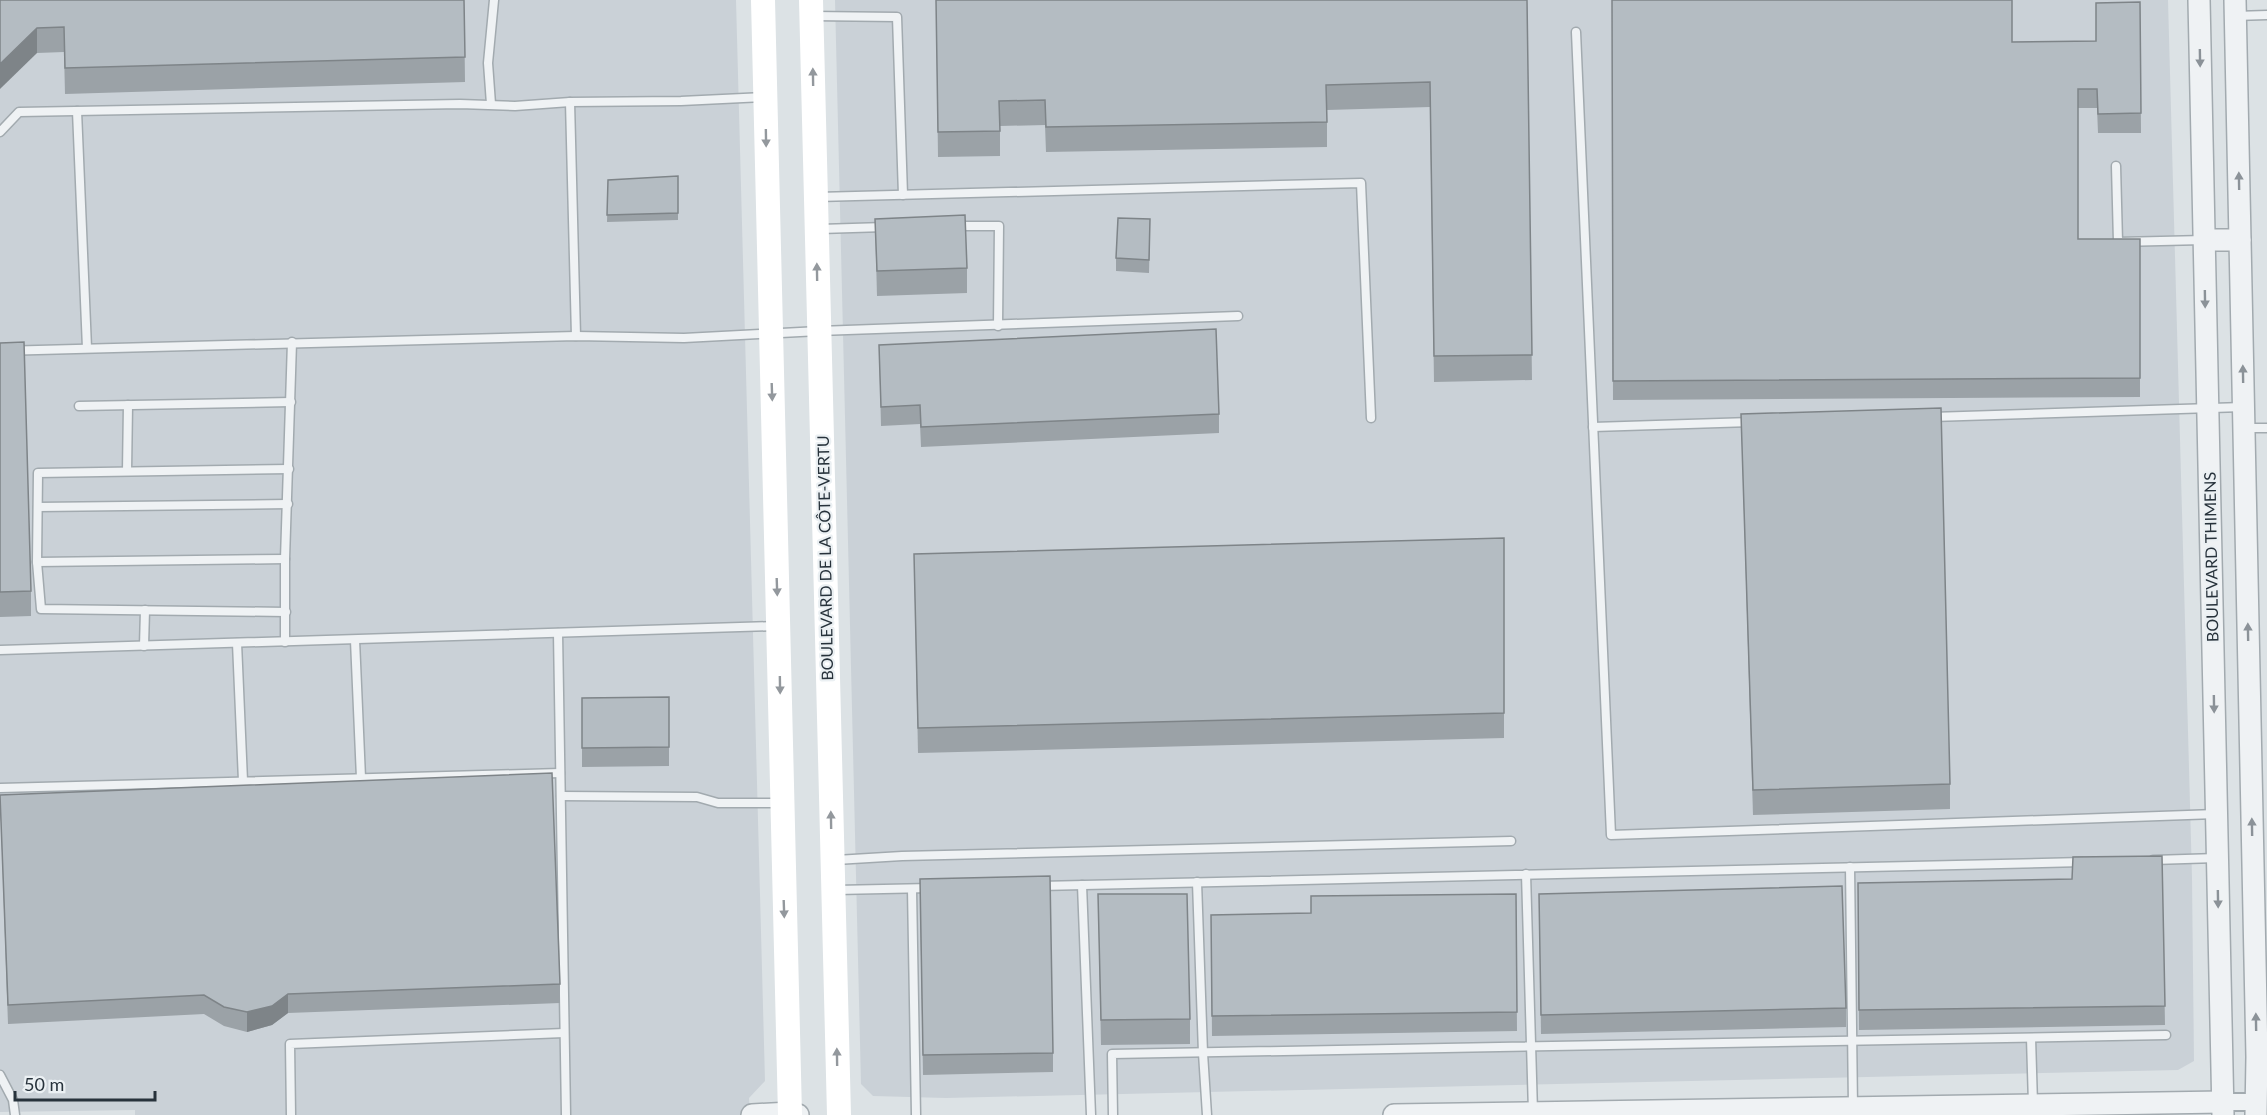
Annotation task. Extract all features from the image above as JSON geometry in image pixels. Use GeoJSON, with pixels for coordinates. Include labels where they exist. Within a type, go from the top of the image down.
{"type":"FeatureCollection","features":[{"type":"Feature","properties":{"kind":"main road"},"geometry":{"type":"LineString","coordinates":[[763,0],[782,803],[793,1114]]}},
{"type":"Feature","properties":{"kind":"main road","name":"BOULEVARD DE LA CÔTE-VERTU"},"geometry":{"type":"LineString","coordinates":[[812,8],[839,1115]]}},
{"type":"Feature","properties":{"kind":"street","name":"BOULEVARD THIMENS"},"geometry":{"type":"LineString","coordinates":[[2199,0],[2222,1108]]}},
{"type":"Feature","properties":{"kind":"street"},"geometry":{"type":"LineString","coordinates":[[1394,1115],[2033,1105],[2222,1108],[2260,1106],[2235,8]]}},
{"type":"Feature","properties":{"kind":"street"},"geometry":{"type":"LineString","coordinates":[[2204,240],[2240,240]]}},
{"type":"Feature","properties":{"kind":"street"},"geometry":{"type":"LineString","coordinates":[[752,1115],[793,1114]]}},
{"type":"Feature","properties":{"kind":"lane"},"geometry":{"type":"LineString","coordinates":[[491,104],[488,63],[494,0]]}},
{"type":"Feature","properties":{"kind":"lane"},"geometry":{"type":"LineString","coordinates":[[812,8],[897,16],[903,195]]}},
{"type":"Feature","properties":{"kind":"lane"},"geometry":{"type":"LineString","coordinates":[[2235,8],[2267,15]]}},
{"type":"Feature","properties":{"kind":"lane"},"geometry":{"type":"LineString","coordinates":[[1576,32],[1611,836],[2216,814]]}},
{"type":"Feature","properties":{"kind":"lane"},"geometry":{"type":"LineString","coordinates":[[0,132],[19,112],[491,104],[515,106],[570,102],[681,101],[765,97]]}},
{"type":"Feature","properties":{"kind":"lane"},"geometry":{"type":"LineString","coordinates":[[570,102],[576,336]]}},
{"type":"Feature","properties":{"kind":"lane"},"geometry":{"type":"LineString","coordinates":[[78,111],[87,348]]}},
{"type":"Feature","properties":{"kind":"lane"},"geometry":{"type":"LineString","coordinates":[[2116,166],[2118,242],[2204,240]]}},
{"type":"Feature","properties":{"kind":"lane"},"geometry":{"type":"LineString","coordinates":[[816,198],[1361,183],[1371,418]]}},
{"type":"Feature","properties":{"kind":"lane"},"geometry":{"type":"LineString","coordinates":[[940,226],[999,226],[998,326]]}},
{"type":"Feature","properties":{"kind":"lane"},"geometry":{"type":"LineString","coordinates":[[816,229],[893,227]]}},
{"type":"Feature","properties":{"kind":"lane"},"geometry":{"type":"LineString","coordinates":[[0,351],[576,336],[684,338],[1238,316]]}},
{"type":"Feature","properties":{"kind":"lane"},"geometry":{"type":"LineString","coordinates":[[285,642],[285,559],[292,342]]}},
{"type":"Feature","properties":{"kind":"lane"},"geometry":{"type":"LineString","coordinates":[[78,406],[291,402]]}},
{"type":"Feature","properties":{"kind":"lane"},"geometry":{"type":"LineString","coordinates":[[127,471],[128,405]]}},
{"type":"Feature","properties":{"kind":"lane"},"geometry":{"type":"LineString","coordinates":[[1927,417],[2208,409],[2244,418],[2267,428]]}},
{"type":"Feature","properties":{"kind":"lane"},"geometry":{"type":"LineString","coordinates":[[1593,427],[1760,422]]}},
{"type":"Feature","properties":{"kind":"lane"},"geometry":{"type":"LineString","coordinates":[[286,612],[41,609],[37,562],[38,473],[289,469]]}},
{"type":"Feature","properties":{"kind":"lane"},"geometry":{"type":"LineString","coordinates":[[38,507],[288,504]]}},
{"type":"Feature","properties":{"kind":"lane"},"geometry":{"type":"LineString","coordinates":[[37,562],[285,559]]}},
{"type":"Feature","properties":{"kind":"lane"},"geometry":{"type":"LineString","coordinates":[[144,646],[145,610]]}},
{"type":"Feature","properties":{"kind":"lane"},"geometry":{"type":"LineString","coordinates":[[0,650],[778,626]]}},
{"type":"Feature","properties":{"kind":"lane"},"geometry":{"type":"LineString","coordinates":[[558,633],[566,1115]]}},
{"type":"Feature","properties":{"kind":"lane"},"geometry":{"type":"LineString","coordinates":[[355,640],[361,778]]}},
{"type":"Feature","properties":{"kind":"lane"},"geometry":{"type":"LineString","coordinates":[[237,644],[243,781]]}},
{"type":"Feature","properties":{"kind":"lane"},"geometry":{"type":"LineString","coordinates":[[0,788],[560,773]]}},
{"type":"Feature","properties":{"kind":"lane"},"geometry":{"type":"LineString","coordinates":[[561,796],[697,797],[718,803],[782,803]]}},
{"type":"Feature","properties":{"kind":"lane"},"geometry":{"type":"LineString","coordinates":[[832,860],[902,856],[1511,841]]}},
{"type":"Feature","properties":{"kind":"lane"},"geometry":{"type":"LineString","coordinates":[[2138,860],[2217,858]]}},
{"type":"Feature","properties":{"kind":"lane"},"geometry":{"type":"LineString","coordinates":[[1025,886],[2090,861]]}},
{"type":"Feature","properties":{"kind":"lane"},"geometry":{"type":"LineString","coordinates":[[1850,867],[1853,1108]]}},
{"type":"Feature","properties":{"kind":"lane"},"geometry":{"type":"LineString","coordinates":[[1526,874],[1530,1047],[1527,1114]]}},
{"type":"Feature","properties":{"kind":"lane"},"geometry":{"type":"LineString","coordinates":[[1197,882],[1203,1053],[1208,1115]]}},
{"type":"Feature","properties":{"kind":"lane"},"geometry":{"type":"LineString","coordinates":[[1082,885],[1091,1115]]}},
{"type":"Feature","properties":{"kind":"lane"},"geometry":{"type":"LineString","coordinates":[[833,891],[946,888]]}},
{"type":"Feature","properties":{"kind":"lane"},"geometry":{"type":"LineString","coordinates":[[912,889],[916,1115]]}},
{"type":"Feature","properties":{"kind":"lane"},"geometry":{"type":"LineString","coordinates":[[291,1115],[290,1044],[564,1033]]}},
{"type":"Feature","properties":{"kind":"lane"},"geometry":{"type":"LineString","coordinates":[[1113,1115],[1112,1054],[2166,1035]]}},
{"type":"Feature","properties":{"kind":"lane"},"geometry":{"type":"LineString","coordinates":[[2031,1038],[2033,1105]]}},
{"type":"Feature","properties":{"kind":"lane"},"geometry":{"type":"LineString","coordinates":[[0,1075],[13,1100],[15,1115]]}},
{"type":"Feature","properties":{"kind":"shaded area"},"geometry":{"type":"Polygon","coordinates":[[[0,0],[736,0],[765,1081],[749,1098],[750,1115],[135,1115],[135,1110],[0,1112],[0,0]]]}},
{"type":"Feature","properties":{"kind":"shaded area"},"geometry":{"type":"Polygon","coordinates":[[[835,0],[2168,0],[2192,878],[2194,1061],[2178,1070],[946,1098],[873,1096],[861,1084],[835,0]]]}},
{"type":"Feature","properties":{"kind":"building"},"geometry":{"type":"Polygon","coordinates":[[[0,0],[464,0],[465,57],[65,68],[64,27],[37,28],[0,64],[0,0]]]}},
{"type":"Feature","properties":{"kind":"building"},"geometry":{"type":"Polygon","coordinates":[[[936,0],[1527,0],[1532,355],[1434,356],[1430,82],[1326,85],[1327,122],[1046,127],[1045,100],[999,101],[1000,131],[938,132],[936,0]]]}},
{"type":"Feature","properties":{"kind":"building"},"geometry":{"type":"Polygon","coordinates":[[[1612,0],[2012,0],[2012,42],[2096,41],[2096,3],[2140,2],[2141,113],[2098,114],[2097,89],[2078,89],[2078,239],[2140,239],[2140,378],[1613,381],[1612,0]]]}},
{"type":"Feature","properties":{"kind":"building"},"geometry":{"type":"Polygon","coordinates":[[[678,176],[678,213],[607,215],[608,180],[678,176]]]}},
{"type":"Feature","properties":{"kind":"building"},"geometry":{"type":"Polygon","coordinates":[[[965,215],[967,268],[877,271],[875,219],[965,215]]]}},
{"type":"Feature","properties":{"kind":"building"},"geometry":{"type":"Polygon","coordinates":[[[1118,218],[1150,219],[1149,260],[1116,258],[1118,218]]]}},
{"type":"Feature","properties":{"kind":"building"},"geometry":{"type":"Polygon","coordinates":[[[1216,329],[1219,414],[921,427],[920,405],[881,407],[879,345],[1216,329]]]}},
{"type":"Feature","properties":{"kind":"building"},"geometry":{"type":"Polygon","coordinates":[[[24,342],[31,591],[0,592],[0,343],[24,342]]]}},
{"type":"Feature","properties":{"kind":"building"},"geometry":{"type":"Polygon","coordinates":[[[1941,408],[1950,784],[1753,790],[1741,414],[1941,408]]]}},
{"type":"Feature","properties":{"kind":"building"},"geometry":{"type":"Polygon","coordinates":[[[1504,538],[1504,713],[918,728],[914,554],[1504,538]]]}},
{"type":"Feature","properties":{"kind":"building"},"geometry":{"type":"Polygon","coordinates":[[[669,697],[669,747],[582,748],[582,698],[669,697]]]}},
{"type":"Feature","properties":{"kind":"building"},"geometry":{"type":"Polygon","coordinates":[[[552,773],[560,984],[288,994],[272,1006],[247,1012],[224,1007],[204,995],[8,1005],[0,795],[552,773]]]}},
{"type":"Feature","properties":{"kind":"building"},"geometry":{"type":"Polygon","coordinates":[[[2162,856],[2165,1006],[1859,1010],[1858,883],[2072,879],[2073,857],[2162,856]]]}},
{"type":"Feature","properties":{"kind":"building"},"geometry":{"type":"Polygon","coordinates":[[[1050,876],[1053,1053],[923,1055],[920,879],[1050,876]]]}},
{"type":"Feature","properties":{"kind":"building"},"geometry":{"type":"Polygon","coordinates":[[[1842,886],[1846,1008],[1541,1015],[1539,894],[1842,886]]]}},
{"type":"Feature","properties":{"kind":"building"},"geometry":{"type":"Polygon","coordinates":[[[1098,894],[1187,894],[1190,1019],[1101,1020],[1098,894]]]}},
{"type":"Feature","properties":{"kind":"building"},"geometry":{"type":"Polygon","coordinates":[[[1516,894],[1517,1012],[1212,1016],[1211,915],[1311,913],[1311,896],[1516,894]]]}}]}
